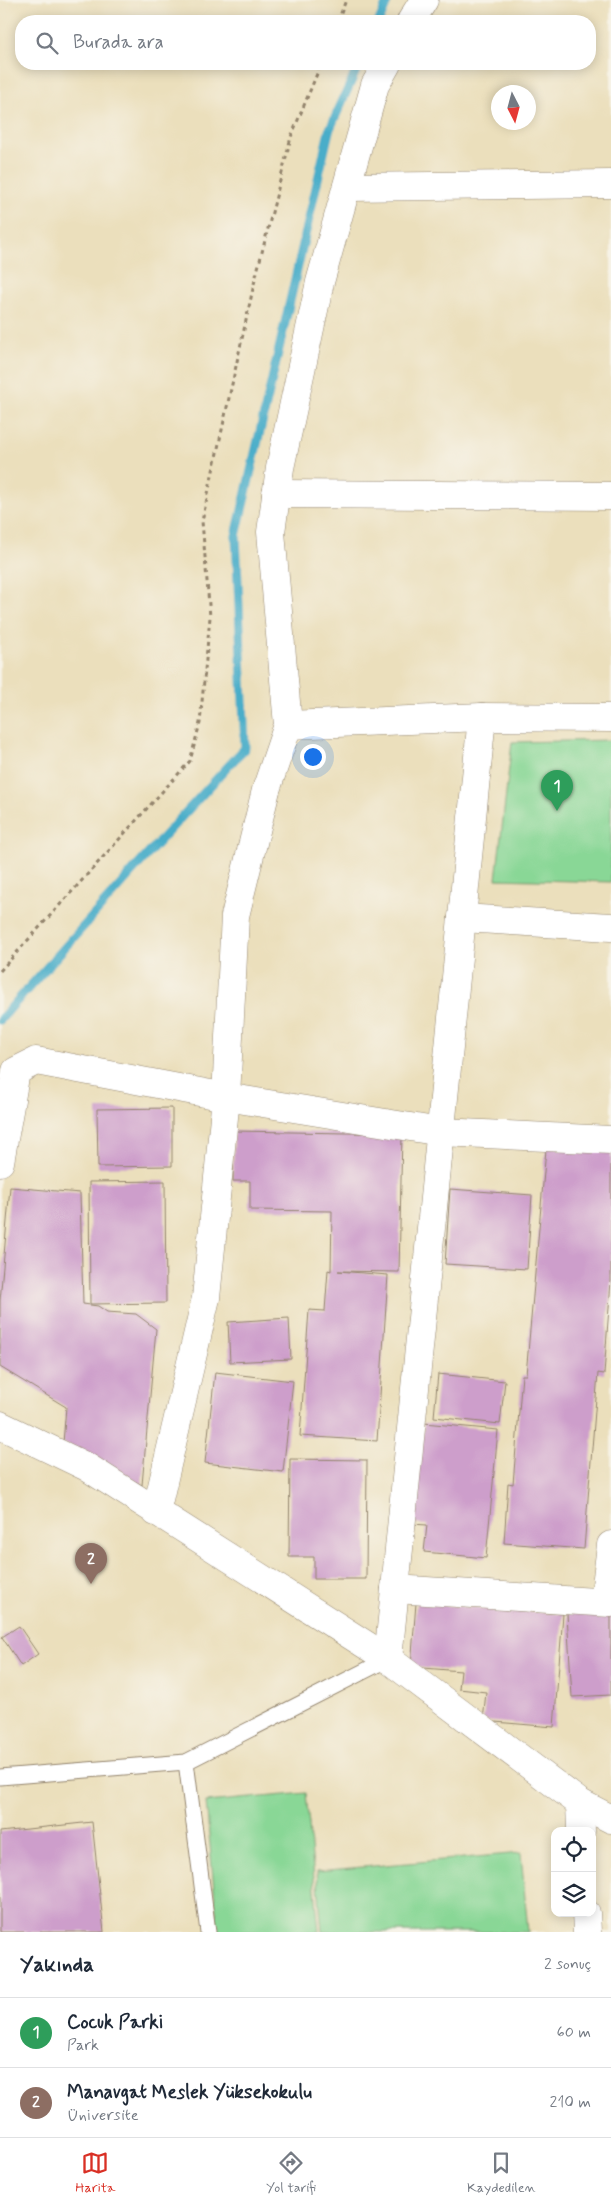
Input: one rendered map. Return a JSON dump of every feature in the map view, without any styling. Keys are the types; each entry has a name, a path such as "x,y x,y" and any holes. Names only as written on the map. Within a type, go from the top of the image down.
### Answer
{"street":[{"path":"415,15 424,0"},
{"path":"156,1512 206,1298 226,1097 236,916 266,790 288,725 271,532 276,494 320,282 375,84 383,70"},
{"path":"347,187 611,184"},
{"path":"276,494 611,496"},
{"path":"288,725 482,718 611,718"},
{"path":"388,1659 482,718"},
{"path":"462,918 611,927"},
{"path":"0,1162 16,1072 36,1061 226,1097 441,1132 611,1140"},
{"path":"0,1425 87,1467 388,1659 580,1803 611,1819"},
{"path":"394,1589 608,1602 611,1545"},
{"path":"580,1803 581,1827"},
{"path":"586,1917 587,1932"}],"lane":[{"path":"0,1777 186,1762 388,1659"},
{"path":"186,1762 208,1932"}],"path":[{"path":"340,15 346,0"},
{"path":"0,971 190,761 200,723 210,617 202,521 254,284 289,146 319,70"}],"green space":[{"path":"611,740 611,882 496,879 512,742"},
{"path":"306,1793 319,1932 218,1932 206,1802"},
{"path":"521,1853 528,1932 322,1932 317,1871"}],"building":[{"path":"172,1108 172,1166 98,1167 97,1109"},
{"path":"234,1131 402,1134 399,1272 338,1271 388,1275 377,1441 300,1436 309,1310 325,1311 328,1270 331,1271 332,1211 250,1210 250,1181 233,1181"},
{"path":"547,1138 611,1143 611,1281 604,1374 598,1373 584,1549 504,1543 508,1483 513,1484 522,1375 526,1375"},
{"path":"165,1181 166,1303 90,1304 89,1182"},
{"path":"10,1187 80,1193 83,1304 98,1306 107,1312 136,1314 156,1329 142,1485 63,1443 66,1407 0,1367 0,1301"},
{"path":"450,1189 532,1195 527,1269 445,1264"},
{"path":"289,1318 291,1359 230,1362 228,1322"},
{"path":"215,1372 293,1381 283,1472 205,1463"},
{"path":"438,1374 505,1381 500,1424 434,1417"},
{"path":"424,1423 498,1430 486,1558 424,1552 427,1525 412,1524"},
{"path":"290,1459 367,1460 366,1579 314,1579 314,1557 289,1557"},
{"path":"416,1603 563,1614 554,1727 483,1721 486,1692 459,1689 461,1671 411,1667"},
{"path":"611,1611 611,1695 572,1697 567,1614"},
{"path":"19,1626 38,1654 21,1666 2,1637"},
{"path":"92,1822 104,1932 0,1932 0,1832"}],"waterway":[{"path":"382,15 388,0"},
{"path":"0,1020 245,748 236,536 329,131 356,70"}],"place":[{"name":"Cocuk Parki","path":"557,811"},
{"name":"Manavgat Meslek Yüksekokulu","path":"91,1584"}]}
